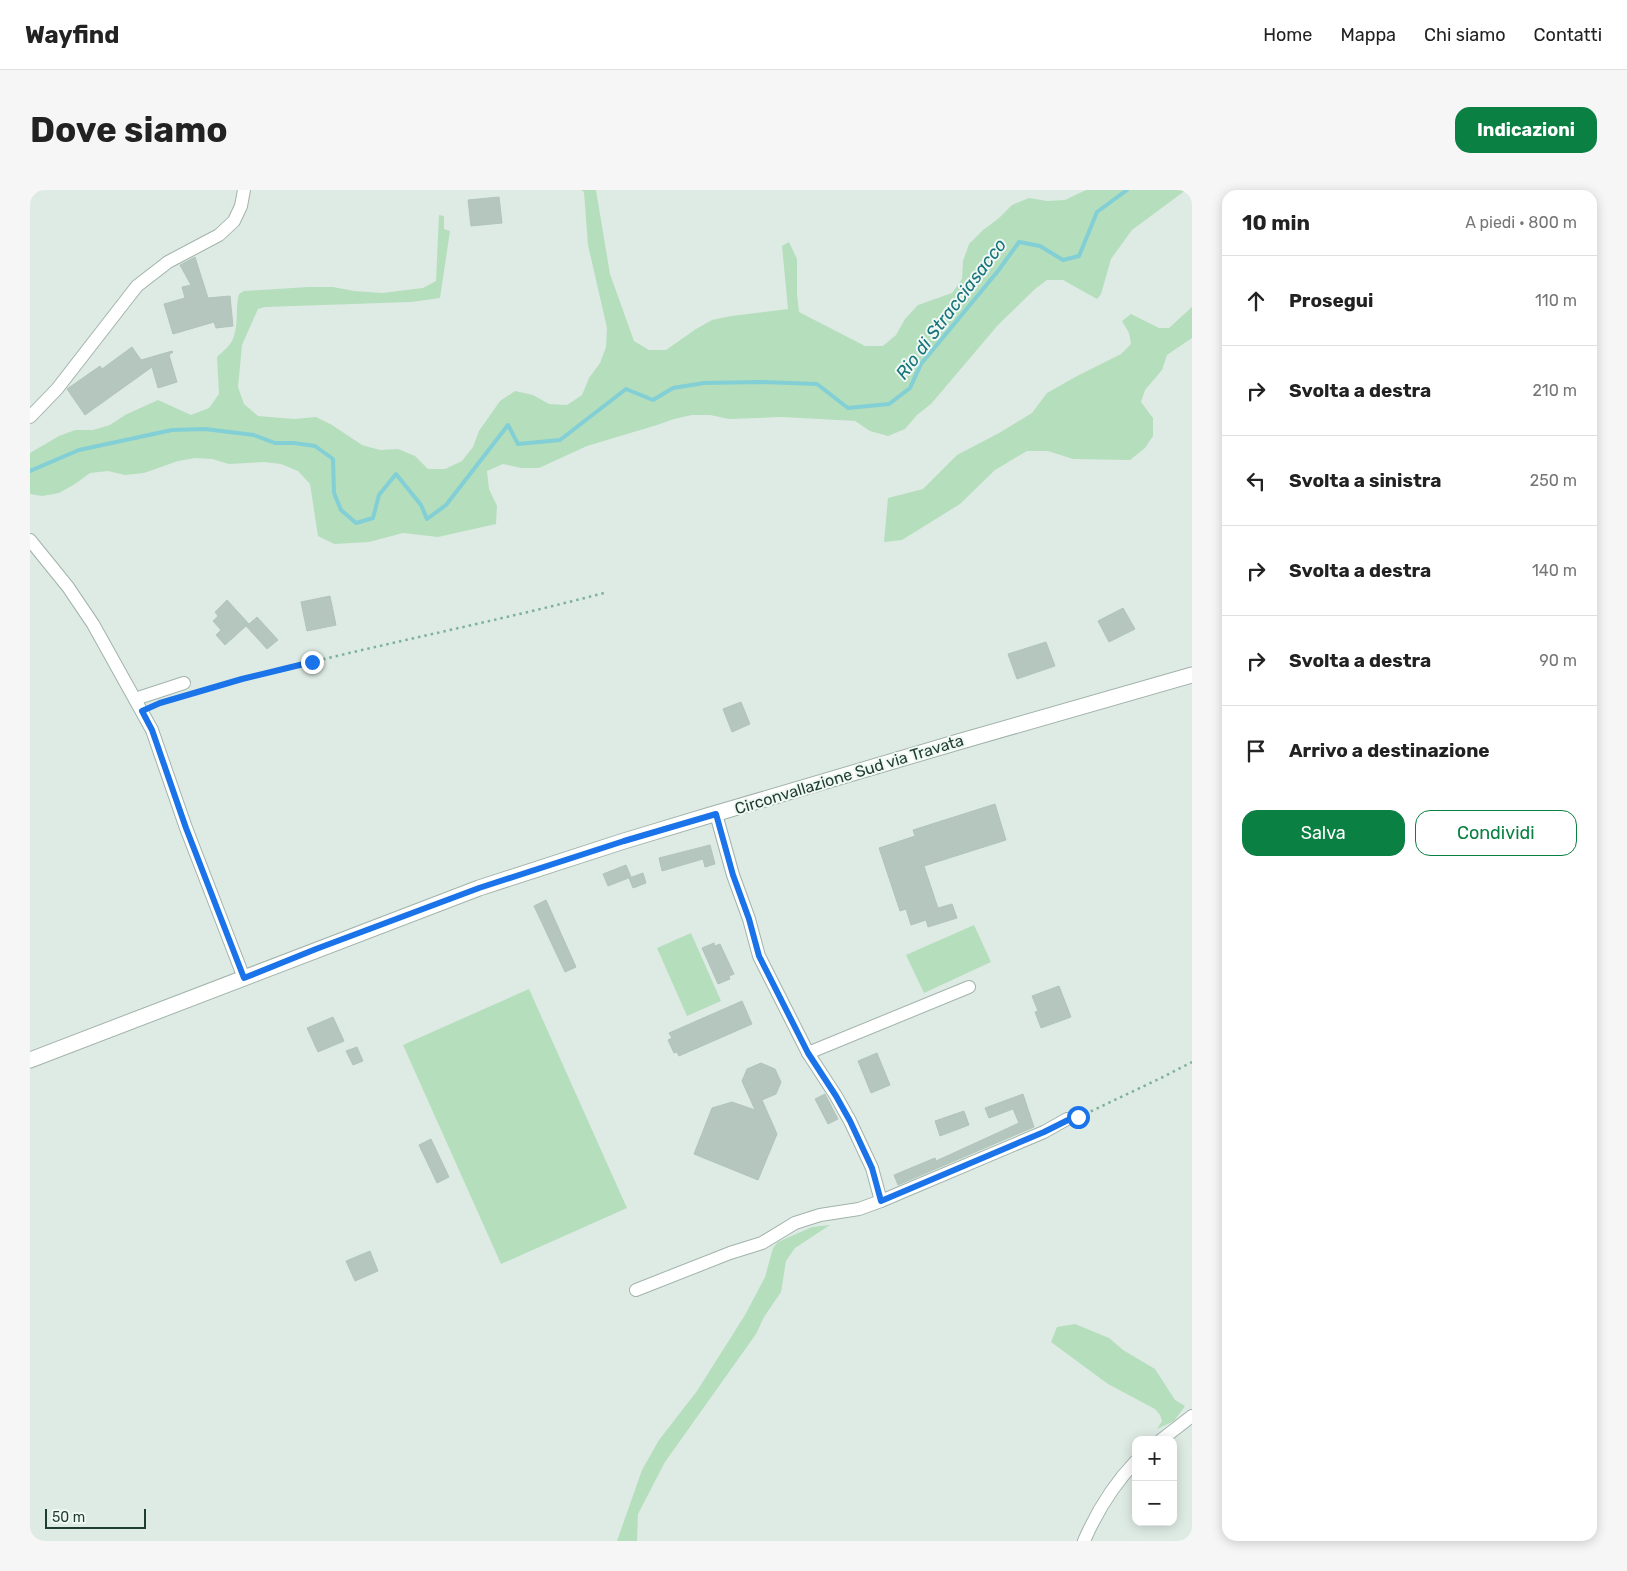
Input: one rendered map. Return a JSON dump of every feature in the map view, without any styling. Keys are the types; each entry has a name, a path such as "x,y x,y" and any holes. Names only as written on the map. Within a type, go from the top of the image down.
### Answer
{"street":[{"path":"30,417 57,389 137,286 168,262 219,235 234,221 241,206 244,190"},
{"path":"30,540 68,587 88,616 152,730 186,828 244,978"},
{"name":"Circonvallazione Sud via Travata","path":"30,1060 479,888 624,841 1192,675"},
{"path":"136,699 186,689"},
{"path":"716,814 759,956 808,1053 850,1121 872,1168 881,1201"},
{"path":"808,1053 969,987"},
{"path":"636,1290 730,1253 762,1243 795,1223 820,1215 860,1209 881,1201 1068,1120"},
{"path":"1165,1436 1192,1416"},
{"path":"1084,1541 1102,1504 1132,1466"}],"path":[{"path":"186,689 242,679 539,610 604,593"},
{"path":"1068,1120 1104,1105 1192,1062"}],"green space":[{"path":"581,190 596,190 610,274 634,341 649,350 666,350 712,320 788,309 782,246 789,242 797,259 799,312 865,346 883,346 896,335 905,319 918,305 952,293 962,279 963,261 969,244 1012,205 1029,198 1047,201 1065,200 1086,190 1186,190 1132,230 1111,259 1101,294 1097,299 1063,280 1047,280 998,325 931,404 917,415 905,429 888,436 870,431 855,421 782,417 729,419 710,415 692,415 587,446 539,468 521,468 503,464 487,471 489,489 497,506 496,524 438,537 403,533 369,542 334,544 318,536 310,484 298,471 281,464 264,462 229,464 212,459 195,458 178,461 144,473 125,475 108,471 90,473 59,493 42,496 30,494 30,453 59,436 75,430 93,430 110,425 125,415 158,400 191,415 209,408 219,394 217,357 233,339 236,328 239,294 244,291 333,287 382,293 423,288 436,281 439,215 444,216 444,229 450,231 440,298 411,302 265,307 258,309 242,345 238,387 244,404 258,416 294,419 316,417 362,445 380,450 398,449 415,456 428,469 445,469 462,461 473,447 479,431 500,401 515,391 533,395 549,404 567,405 582,395 589,378 600,363 606,347 607,328 588,245 584,192"},
{"path":"1192,307 1192,338 1167,355 1162,370 1145,390 1141,402 1153,418 1153,436 1145,448 1130,460 1073,459 1048,451 1027,451 995,470 960,504 902,540 884,542 888,498 923,489 957,455 1032,413 1047,393 1121,354 1131,344 1129,333 1122,321 1131,314 1159,328 1169,328"},
{"path":"974,925 991,962 924,993 906,955"},
{"path":"691,933 721,1001 687,1016 657,948"},
{"path":"529,989 627,1208 501,1264 403,1045"},
{"path":"830,1225 795,1248 786,1261 781,1292 764,1317 756,1334 665,1462 638,1514 637,1541 617,1541 642,1470 659,1440 697,1391 745,1315 765,1277 773,1248 778,1242 812,1227"},
{"path":"1075,1324 1109,1338 1123,1350 1155,1369 1175,1400 1185,1406 1174,1421 1157,1429 1162,1421 1155,1409 1108,1384 1051,1342 1057,1327"}],"building":[{"path":"499,197 502,223 471,226 468,200"},
{"path":"195,257 208,298 230,296 233,326 216,328 214,322 173,334 164,304 185,298 182,287 191,285 180,265"},
{"path":"132,347 141,360 172,351 169,355 177,382 158,388 152,367 85,415 67,389 100,366 102,369"},
{"path":"330,596 336,625 307,631 301,602"},
{"path":"227,600 249,624 257,617 278,640 267,649 246,626 225,645 216,635 221,630 213,621 218,616 215,612"},
{"path":"1123,608 1135,629 1109,642 1098,621"},
{"path":"1046,642 1055,666 1017,679 1008,654"},
{"path":"741,702 750,724 732,732 723,709"},
{"path":"995,804 1006,840 924,866 938,908 952,904 957,918 928,927 926,920 911,925 906,909 900,911 879,848 915,836 913,830"},
{"path":"710,845 715,864 705,867 703,859 662,871 659,858"},
{"path":"626,865 631,877 608,886 603,874"},
{"path":"643,873 646,883 633,888 629,878"},
{"path":"546,900 576,967 565,972 534,906"},
{"path":"714,943 715,946 720,944 734,974 729,976 730,979 718,984 702,948"},
{"path":"1059,986 1071,1017 1041,1028 1035,1012 1038,1011 1032,996"},
{"path":"742,1001 752,1024 679,1056 677,1052 674,1053 668,1040 672,1038 669,1033"},
{"path":"333,1017 344,1041 318,1052 307,1028"},
{"path":"357,1047 363,1061 353,1065 346,1051"},
{"path":"877,1053 890,1085 871,1093 858,1061"},
{"path":"761,1063 775,1069 781,1082 776,1094 762,1100 777,1134 758,1180 694,1154 712,1108 732,1102 755,1110 742,1081 747,1069"},
{"path":"825,1094 838,1119 828,1124 815,1099"},
{"path":"1023,1094 1034,1127 898,1185 894,1175 935,1158 936,1161 1019,1123 1013,1109 989,1118 985,1108"},
{"path":"964,1111 969,1125 940,1136 935,1121"},
{"path":"431,1139 449,1177 437,1183 419,1145"},
{"path":"370,1251 378,1271 355,1281 346,1261"}],"waterway":[{"name":"Rio di Stracciasacco","path":"30,471 79,450 172,430 205,429 254,435 275,443 315,446 333,459 334,493 341,510 356,523 373,518 379,495 396,474 421,505 427,519 446,505 508,425 518,444 560,440 626,389 653,400 673,388 704,383 817,384 848,408 889,404 910,388 921,364 998,271 1019,242 1040,246 1063,260 1079,256 1097,212 1127,190"}],"route":[{"path":"312,662 242,679 160,703 142,711 152,730 186,828 244,978 479,888 624,841 716,814 759,956 808,1053 850,1121 872,1168 881,1201 1078,1117"}]}
